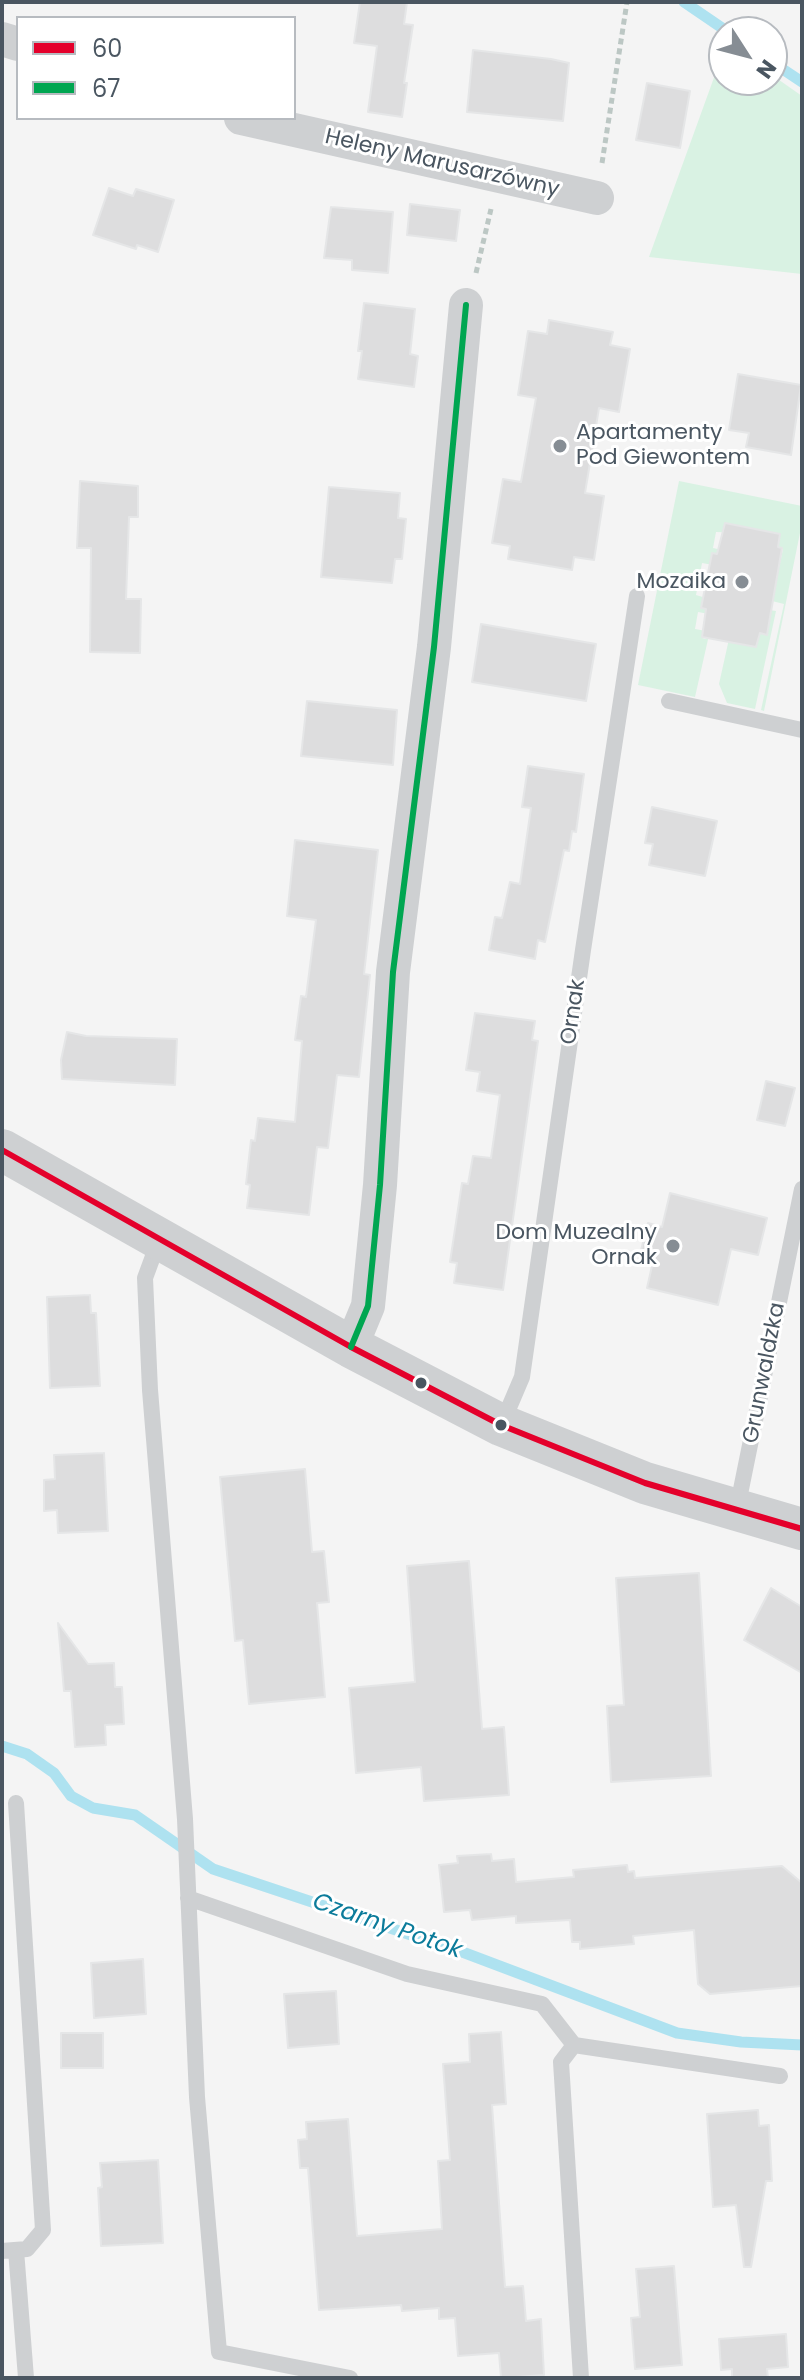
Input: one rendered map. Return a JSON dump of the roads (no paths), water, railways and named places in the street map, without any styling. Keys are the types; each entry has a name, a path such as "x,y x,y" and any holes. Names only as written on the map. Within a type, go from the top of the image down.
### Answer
{"street":[{"name":"Heleny Marusarzówny","path":"250,120 597,198"},
{"path":"351,1347 368,1306 380,1185 393,972 434,647 466,305"},
{"path":"2,1150 351,1347 501,1425 625,1476 802,1529"}],"lane":[{"name":"Ornak","path":"501,1425 522,1377 637,596"},
{"path":"669,701 802,730"},
{"name":"Grunwaldzka","path":"737,1511 802,1189"},
{"path":"159,1239 145,1278 146,1306 185,1819 197,2097 219,2352 350,2378"},
{"path":"16,1803 43,2230 27,2249 9,2250 26,2378"},
{"path":"188,1898 407,1974 542,2004 574,2045 780,2076"},
{"path":"574,2045 561,2062 581,2378"}],"waterway":[{"path":"684,2 708,18"},
{"path":"788,73 802,82"},
{"name":"Czarny Potok","path":"2,1746 27,1754 54,1773 71,1796 93,1808 135,1815 213,1869 465,1953 677,2033 741,2042 802,2045"}],"place":[{"name":"Apartamenty Pod Giewontem","path":"560,446"},
{"name":"Mozaika","path":"742,582"},
{"name":"Dom Muzealny Ornak","path":"673,1246"}]}
